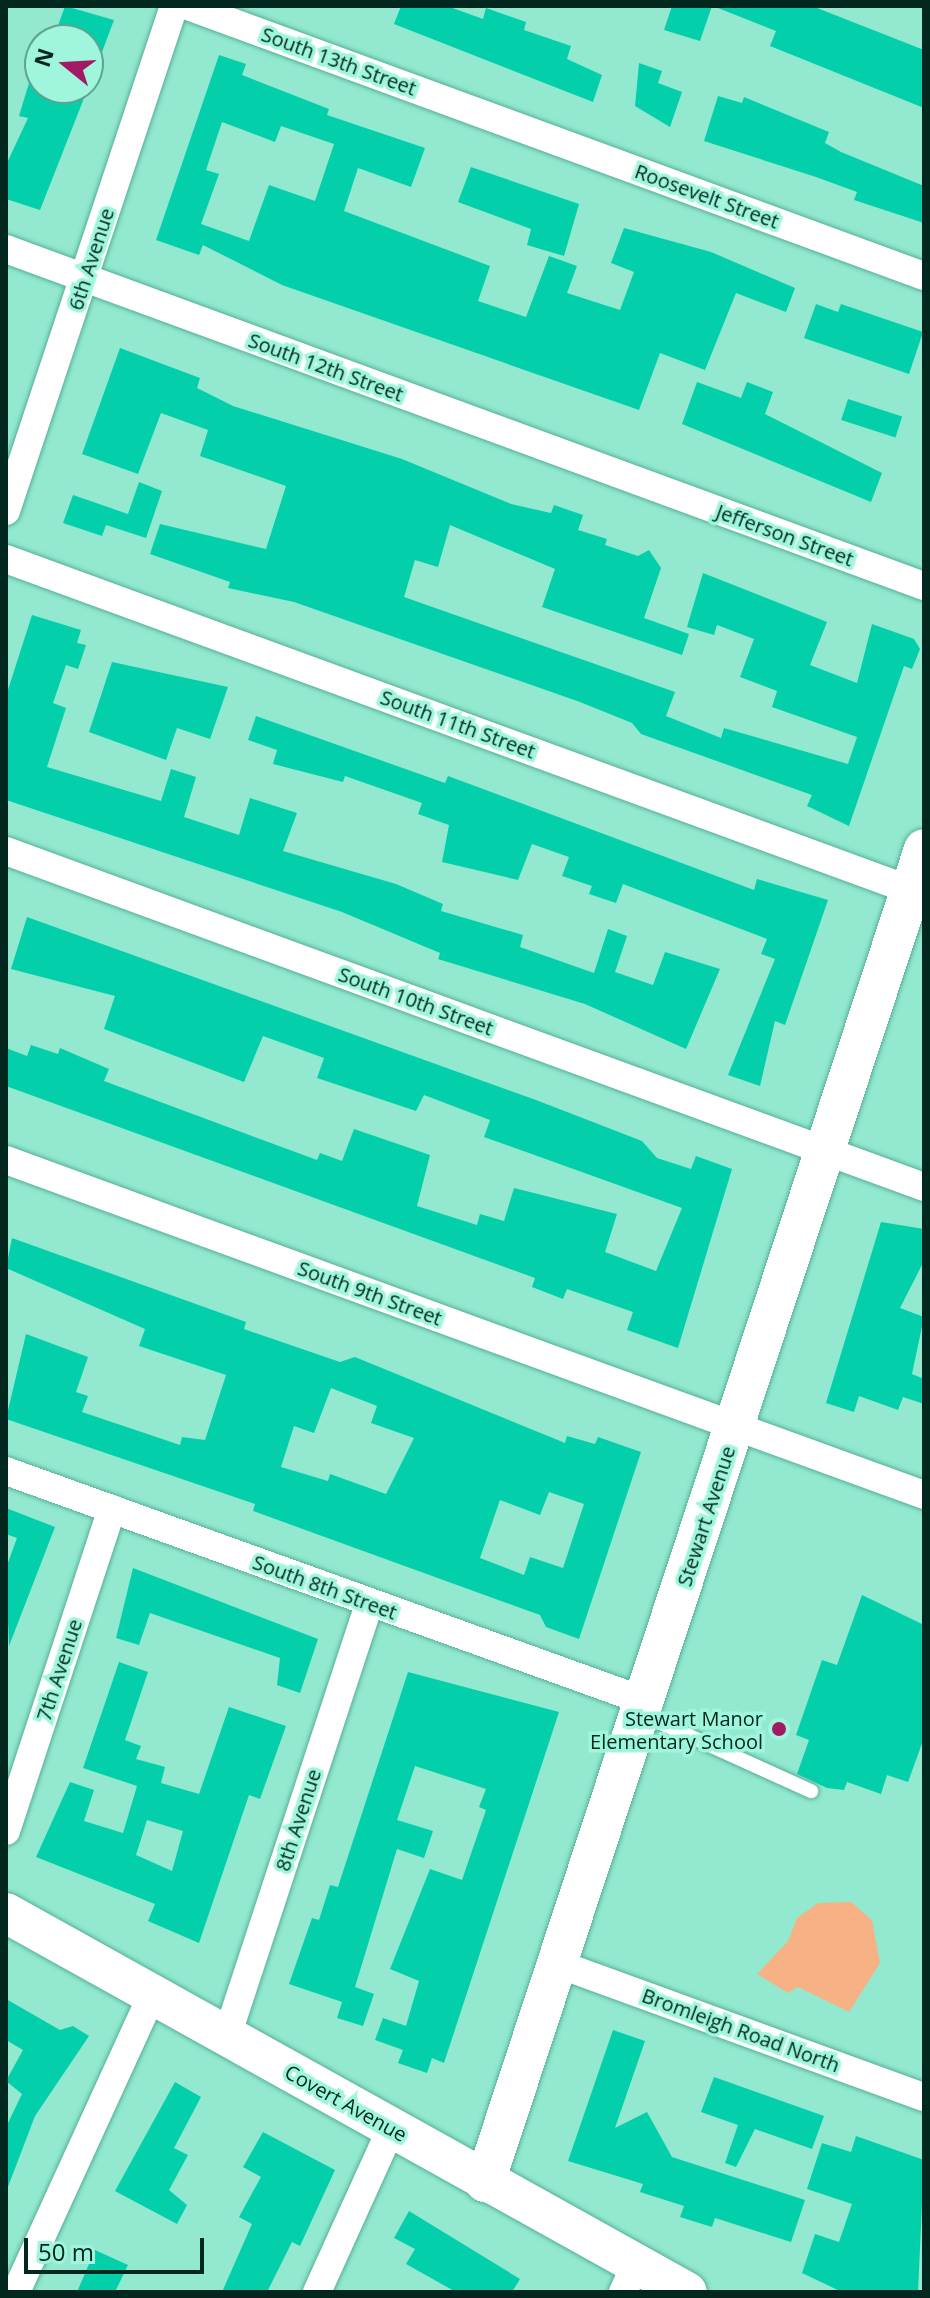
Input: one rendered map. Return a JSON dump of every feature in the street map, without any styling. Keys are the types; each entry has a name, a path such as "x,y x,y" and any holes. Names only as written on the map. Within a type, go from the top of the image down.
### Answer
{"main road":[{"name":"Stewart Avenue","path":"485,2182 826,1151 917,893 924,849"},
{"name":"Covert Avenue","path":"6,1913 485,2182 630,2278 687,2292"}],"street":[{"name":"6th Avenue","path":"6,511 174,6"},
{"name":"South 13th Street","path":"188,6 489,117"},
{"name":"Roosevelt Street","path":"489,117 924,276"},
{"name":"South 12th Street","path":"6,249 645,484"},
{"name":"Jefferson Street","path":"645,484 924,586"},
{"name":"South 11th Street","path":"6,559 917,893"},
{"name":"South 10th Street","path":"6,851 924,1187"},
{"name":"South 9th Street","path":"6,1160 924,1495"},
{"name":"South 8th Street","path":"6,1471 369,1603 643,1708"},
{"name":"7th Avenue","path":"6,1831 112,1509"},
{"name":"8th Avenue","path":"227,2036 369,1603"},
{"name":"Bromleigh Road North","path":"558,1964 924,2097"},
{"path":"16,2292 152,1995"},
{"path":"317,2292 391,2129"}],"lane":[{"path":"643,1708 811,1791"}],"shaded area":[{"path":"851,1902 872,1920 880,1963 849,2012 798,1987 788,1993 757,1974 788,1941 797,1918 818,1903"}],"building":[{"path":"65,6 114,20 104,47 104,24 59,24"},
{"path":"401,6 447,6 483,19 486,8 526,22 524,30 571,46 567,59 602,75 593,102 394,24"},
{"path":"672,6 712,6 700,41 664,30"},
{"path":"713,6 812,6 924,50 924,108 770,46 776,31"},
{"path":"219,55 246,64 242,75 329,109 327,115 425,148 411,187 358,168 344,211 490,266 478,301 526,317 549,256 577,266 567,293 620,310 634,272 611,263 624,228 711,252 795,288 786,312 736,293 705,370 660,353 639,410 282,285 203,245 199,255 156,240","holes":["222,122 275,142 281,126 334,144 315,201 269,185 249,241 201,224 219,174 206,170"]},
{"path":"639,63 662,71 658,83 682,92 670,127 635,106"},
{"path":"718,96 742,103 744,97 829,132 825,143 924,186 924,223 854,200 857,192 704,141"},
{"path":"24,100 24,104 82,104 40,210 6,199 6,165 28,118 19,116"},
{"path":"471,167 579,204 564,256 527,245 531,229 458,202"},
{"path":"816,304 838,312 841,304 923,332 909,374 804,338"},
{"path":"120,348 200,378 197,388 233,406 402,459 511,504 551,513 554,505 583,515 578,530 607,539 605,545 638,556 649,550 661,568 644,618 689,634 682,655 542,607 555,569 450,525 438,567 415,560 404,597 675,692 666,716 721,738 724,728 848,764 857,737 772,707 777,691 740,677 754,639 717,625 714,635 687,627 703,573 827,622 810,665 857,683 872,624 914,639 920,649 912,669 904,666 849,826 807,806 812,795 641,734 632,723 580,702 294,602 228,588 230,582 150,554 160,524 266,549 286,486 200,456 208,430 161,413 138,474 82,454"},
{"path":"697,382 741,398 747,382 773,392 765,414 882,473 871,502 682,424"},
{"path":"848,399 902,417 895,438 841,420"},
{"path":"139,482 162,491 146,538 106,525 102,536 63,523 73,495 128,514"},
{"path":"32,615 81,630 77,643 86,645 78,669 66,665 53,703 66,708 47,767 161,801 171,769 196,777 184,817 239,835 250,798 297,813 283,851 396,884 443,904 441,911 523,935 520,947 594,973 608,929 627,936 615,972 653,985 665,952 720,969 686,1049 585,1004 438,959 440,953 342,912 6,800 6,696"},
{"path":"112,662 228,687 210,739 177,728 166,760 89,732"},
{"path":"256,716 445,783 448,776 754,890 757,879 828,900 785,1025 775,1021 760,1086 728,1075 775,959 761,954 767,939 623,884 616,903 589,894 592,886 562,876 569,857 532,844 518,880 442,862 449,825 418,814 422,803 345,776 343,782 273,764 277,750 248,740"},
{"path":"27,917 536,1100 642,1141 657,1158 691,1169 696,1156 732,1169 678,1348 627,1330 633,1312 567,1289 563,1299 532,1287 535,1278 6,1086 6,1048 27,1056 31,1045 58,1054 60,1048 109,1069 104,1081 317,1160 320,1153 342,1161 354,1129 430,1155 417,1206 477,1225 480,1214 504,1221 514,1188 617,1214 605,1252 656,1271 682,1208 484,1137 490,1120 424,1095 416,1111 317,1078 324,1058 263,1036 244,1082 104,1029 115,996 11,969"},
{"path":"881,1222 924,1229 924,1261 900,1308 924,1317 912,1374 924,1379 924,1404 903,1397 898,1410 859,1396 854,1412 826,1403"},
{"path":"12,1238 246,1322 244,1329 340,1362 355,1357 565,1443 567,1436 595,1444 598,1437 641,1452 579,1639 546,1627 540,1615 253,1511 255,1504 6,1419 26,1334 88,1357 76,1392 88,1396 82,1412 180,1445 182,1437 205,1440 226,1375 139,1346 145,1329 6,1268","holes":["331,1388 377,1406 371,1423 414,1438 386,1494 330,1474 328,1481 281,1467 294,1426 314,1433","549,1492 584,1504 563,1568 530,1557 524,1575 480,1558 500,1500 540,1515"]},
{"path":"6,1508 55,1527 9,1646 6,1568 17,1538 6,1534"},
{"path":"133,1568 318,1639 300,1693 277,1685 280,1658 150,1613 139,1645 116,1638"},
{"path":"862,1595 924,1625 924,1738 908,1782 887,1775 881,1794 847,1782 844,1790 827,1788 797,1774 809,1740 796,1735 822,1660 837,1665"},
{"path":"119,1662 148,1672 125,1740 141,1746 136,1759 165,1767 161,1783 199,1794 229,1707 286,1726 260,1799 249,1795 199,1943 148,1921 155,1904 36,1857 70,1782 94,1790 84,1821 123,1833 137,1786 83,1768","holes":["147,1820 183,1831 172,1871 136,1855"]},
{"path":"408,1672 559,1712 444,2063 432,2058 427,2073 398,2063 403,2050 375,2040 383,2018 406,2026 419,1981 390,1969 430,1869 462,1880 486,1810 479,1807 486,1789 415,1766 397,1820 433,1831 424,1858 397,1849 355,1987 374,1994 363,2026 337,2018 342,2002 289,1984 312,1918 319,1920 330,1885 338,1887"},
{"path":"6,1999 60,2030 73,2026 89,2036 35,2116 6,2192 6,2127 22,2094 6,2081 23,2050 6,2040"},
{"path":"613,2030 645,2041 615,2128 647,2112 672,2157 805,2200 791,2242 715,2218 712,2227 680,2217 684,2206 640,2192 643,2184 568,2161"},
{"path":"714,2077 824,2116 812,2149 755,2129 736,2167 725,2163 738,2125 701,2112"},
{"path":"175,2082 201,2097 174,2148 188,2155 169,2190 187,2205 177,2224 115,2191"},
{"path":"263,2132 335,2170 300,2246 292,2242 267,2292 222,2292 252,2224 239,2217 261,2177 243,2167"},
{"path":"856,2136 924,2160 918,2292 842,2292 802,2273 815,2234 839,2242 852,2204 807,2189 822,2143 851,2152"},
{"path":"409,2211 520,2279 512,2292 456,2292 406,2264 415,2249 394,2238"},
{"path":"95,2250 128,2265 115,2292 77,2292"}],"place":[{"name":"Stewart Manor Elementary School","path":"779,1729"}]}
